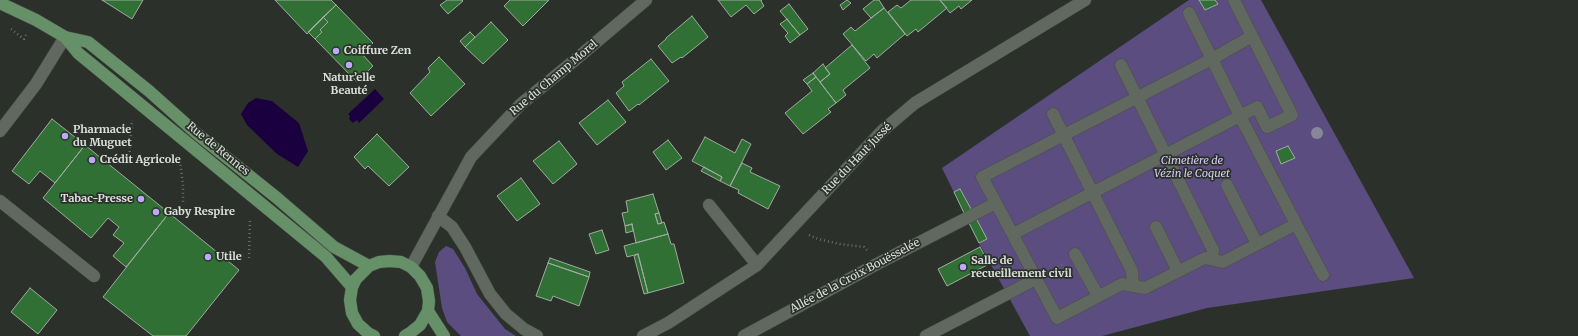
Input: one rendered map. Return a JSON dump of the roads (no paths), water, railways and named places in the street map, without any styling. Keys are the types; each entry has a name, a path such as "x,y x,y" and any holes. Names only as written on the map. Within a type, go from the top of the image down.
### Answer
{"main road":[{"name":"Rue de Rennes","path":"0,3 36,20 65,37 88,42 149,91 196,133 277,198 334,247 369,266"},
{"name":"Rue de Rennes","path":"65,37 78,53 314,247 352,287"},
{"path":"370,335 358,324 352,313 350,300 352,287 356,279 369,266 379,262 390,261 401,262 411,267 420,276 427,288 429,301 428,311 420,325 410,335"},
{"path":"428,311 444,336"}],"street":[{"name":"Rue du Champ Morel","path":"411,267 471,157 521,104 646,0"},
{"name":"Rue du Haut Jussé","path":"643,336 668,323 757,265 882,131 915,103 1085,0"},
{"path":"1013,234 1257,107 1267,127 1292,115 1234,0"},
{"path":"1189,13 1240,116 1323,275"},
{"path":"1252,36 1212,59 982,177 1057,318 1122,284 1145,288 1205,258 1223,262 1296,224"},
{"path":"0,131 36,84 65,37"},
{"path":"1121,65 1136,98 1213,250 1212,259"},
{"path":"1052,114 1132,271 1133,286"},
{"path":"1227,186 1257,244"},
{"path":"0,201 94,276"},
{"name":"Allée de la Croix Bouësselée","path":"744,336 966,217 996,203"},
{"path":"709,205 757,265"},
{"path":"438,216 452,227 490,294 506,314 524,329 537,336"},
{"path":"1156,227 1178,271"},
{"path":"1075,254 1098,296"},
{"path":"926,336 1036,279"}],"place":[{"name":"Coiffure Zen","path":"336,51"},
{"name":"Natur’elle Beauté","path":"349,65"},
{"name":"Pharmacie du Muguet","path":"65,136"},
{"name":"Crédit Agricole","path":"92,160"},
{"name":"Tabac-Presse","path":"141,199"},
{"name":"Gaby Respire","path":"156,212"},
{"name":"Utile","path":"208,257"},
{"name":"Salle de recueillement civil","path":"963,267"}],"park label":[{"name":"Cimetière de Vézin le Coquet","path":"1192,167"}]}
